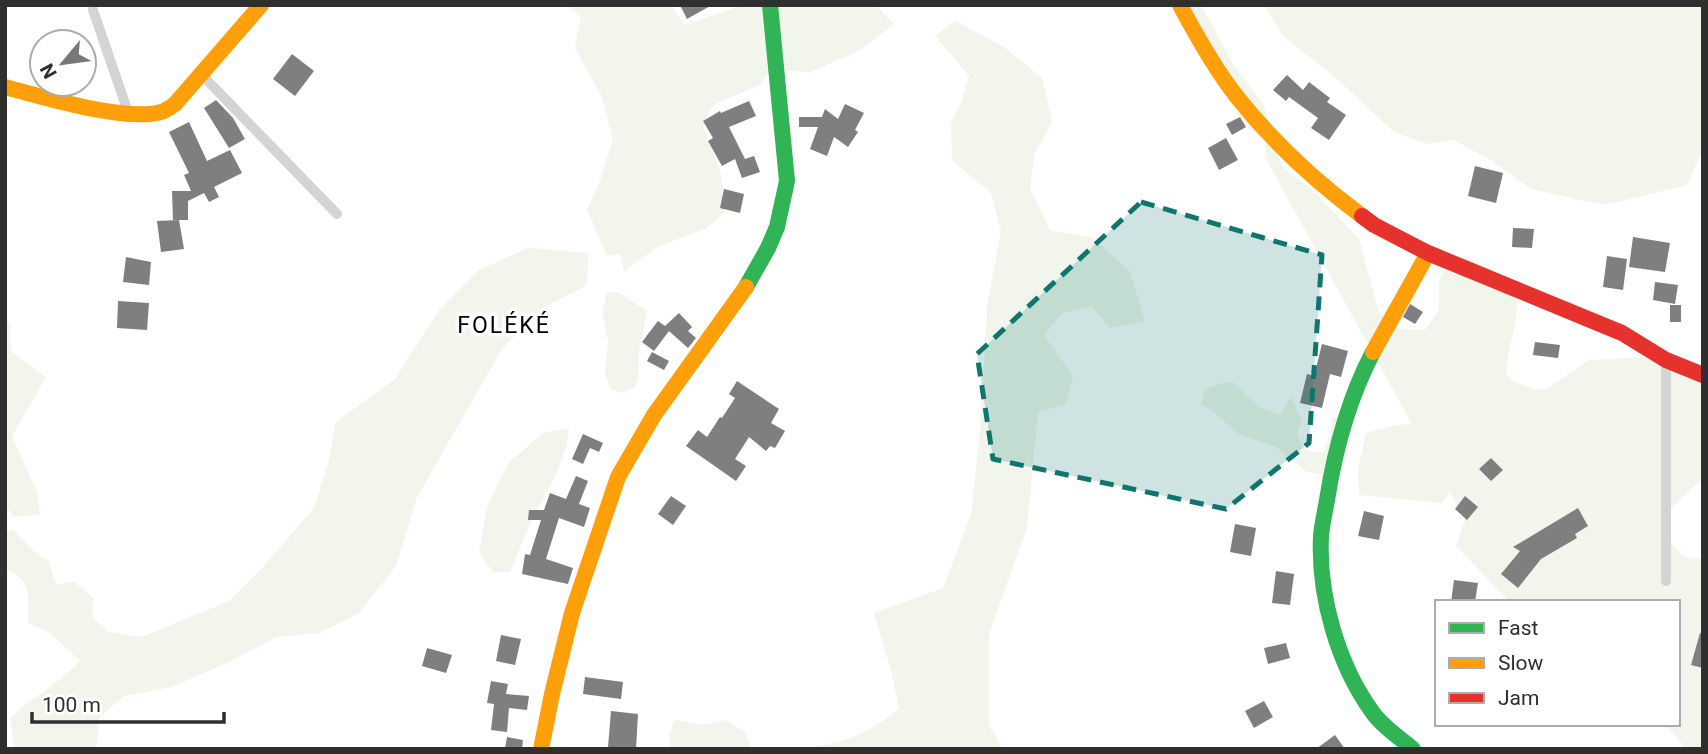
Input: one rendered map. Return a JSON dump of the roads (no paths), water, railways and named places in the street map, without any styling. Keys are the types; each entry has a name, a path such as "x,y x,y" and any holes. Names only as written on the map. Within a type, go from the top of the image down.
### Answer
{"street":[{"path":"5,88 51,100 140,114 161,112 175,104 261,5"},
{"path":"541,749 548,705 582,579 619,475 673,388 740,297 763,259 779,222 787,181 770,5"},
{"path":"1180,5 1220,74 1237,97 1293,158 1325,188 1374,225 1428,253 1622,333 1666,360 1703,374"},
{"path":"93,10 128,112"},
{"path":"201,74 337,214"},
{"path":"1413,749 1375,716 1354,683 1333,626 1324,588 1321,536 1334,457 1361,375 1428,253"},
{"path":"1666,360 1666,581"}],"district":[{"name":"FOLÉKÉ","path":"504,325"}]}
